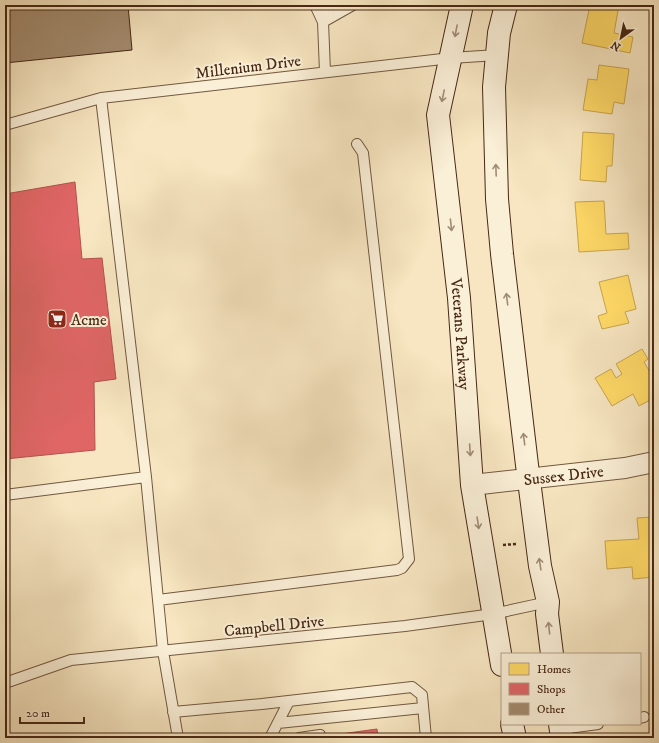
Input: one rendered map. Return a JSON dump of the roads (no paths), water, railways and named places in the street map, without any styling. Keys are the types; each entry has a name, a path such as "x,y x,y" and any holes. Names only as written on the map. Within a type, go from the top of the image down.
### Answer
{"main road":[{"name":"Veterans Parkway","path":"462,5 438,115 459,298 472,485 501,659"},
{"path":"506,5 499,33 494,87 497,199 504,270 540,566 548,602 547,614 552,653"},
{"path":"512,725 515,738"}],"street":[{"name":"Sussex Drive","path":"472,485 625,468 654,462"}],"lane":[{"path":"315,5 323,22 325,72"},
{"path":"323,22 330,5"},
{"path":"323,22 353,5"},
{"name":"Millenium Drive","path":"5,125 101,98 451,58 497,56"},
{"path":"101,98 146,477 163,651 178,738"},
{"path":"158,600 397,570 402,568 409,559 363,153 358,144"},
{"path":"5,495 146,477"},
{"name":"Campbell Drive","path":"5,683 71,660 405,626 493,614 548,602"},
{"path":"173,712 412,687 422,694 426,738"},
{"path":"270,738 289,701"},
{"path":"278,723 423,708"},
{"path":"561,730 592,725"},
{"path":"306,737 320,736"}],"place":[{"name":"Acme","path":"57,319"}]}
